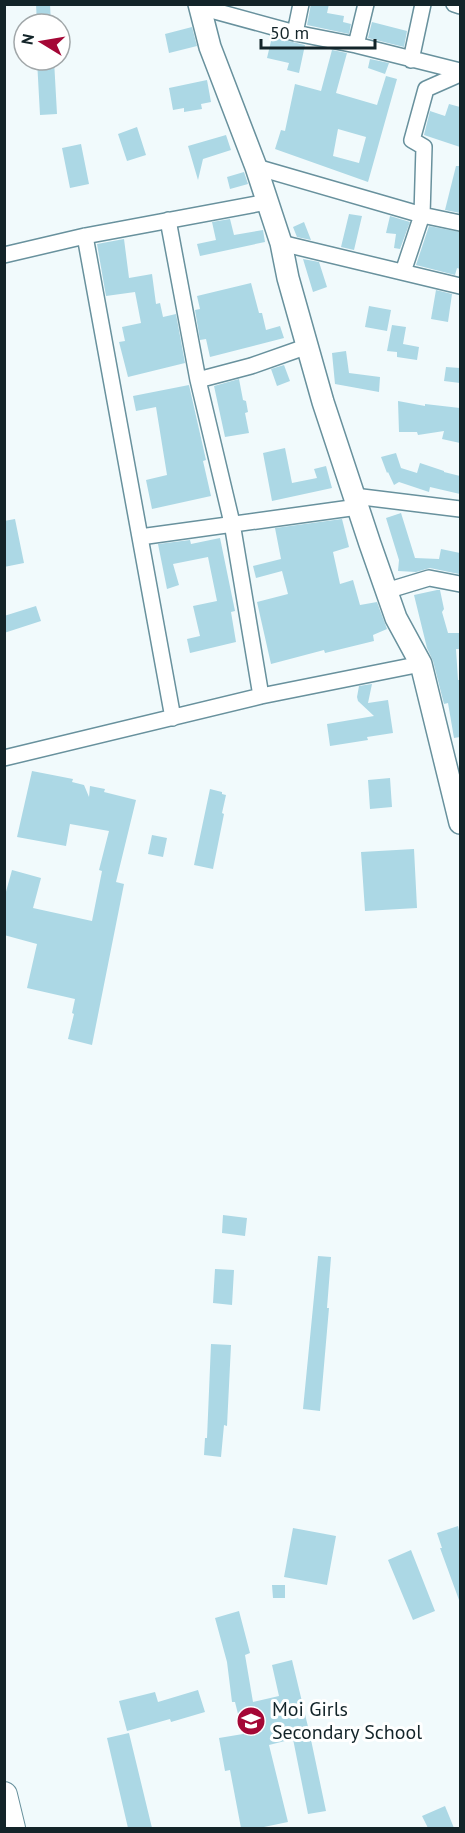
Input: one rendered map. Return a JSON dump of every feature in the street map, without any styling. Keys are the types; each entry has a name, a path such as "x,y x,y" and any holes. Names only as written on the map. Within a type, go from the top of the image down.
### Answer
{"highway":[{"path":"4,1795 12,1828"}],"main road":[{"path":"200,6 210,47 256,167 281,243 288,278 323,402 386,591 396,618 421,664 460,823"}],"street":[{"path":"295,33 302,4"},
{"path":"356,45 366,4"},
{"path":"411,60 423,4"},
{"path":"454,4 460,6"},
{"path":"200,6 295,33 356,45 460,73"},
{"path":"403,272 422,215 424,147 412,140 426,90 460,73"},
{"path":"256,167 422,215 460,223"},
{"path":"4,255 85,236 267,202"},
{"path":"168,220 198,380 232,523 261,696"},
{"path":"85,236 173,718"},
{"path":"281,243 460,286"},
{"path":"198,380 251,366 308,346"},
{"path":"140,537 356,501 460,509"},
{"path":"386,591 429,578 460,584"},
{"path":"4,758 261,696 421,664"}],"building":[{"path":"36,4 50,4 50,12 36,12"},
{"path":"311,4 329,4 327,13 344,16 343,22 351,24 349,34 307,25"},
{"path":"372,22 407,31 404,47 368,38"},
{"path":"192,27 197,46 169,53 165,34"},
{"path":"272,37 305,45 299,73 287,70 289,63 267,58"},
{"path":"332,50 347,53 336,93 377,105 386,76 397,79 368,182 275,149 281,130 285,131 295,84 321,91","holes":["338,129 366,137 359,163 333,156"]},
{"path":"370,59 389,63 385,74 368,68"},
{"path":"38,72 55,72 57,114 40,115"},
{"path":"207,80 211,102 201,104 202,109 184,112 184,108 173,110 169,88"},
{"path":"449,104 460,107 460,147 424,135 430,111 445,116"},
{"path":"137,127 146,155 127,161 118,134"},
{"path":"226,135 231,150 203,159 198,180 188,146"},
{"path":"81,144 89,184 70,188 62,148"},
{"path":"456,166 460,166 460,213 445,210"},
{"path":"244,172 248,184 230,189 227,177"},
{"path":"349,214 362,216 354,250 341,247"},
{"path":"390,216 410,222 400,249 394,248 396,234 386,233"},
{"path":"230,219 234,235 263,230 265,242 200,256 197,244 216,240 212,222"},
{"path":"304,222 311,240 297,237 293,227"},
{"path":"429,226 460,232 460,269 457,268 455,275 416,265"},
{"path":"124,239 129,278 152,274 156,304 160,303 163,317 176,314 185,363 128,377 119,342 125,341 122,327 141,323 135,292 106,296 97,244"},
{"path":"303,259 319,262 327,287 313,292"},
{"path":"251,283 266,330 280,326 284,338 210,357 206,339 200,340 195,310 200,309 197,296"},
{"path":"436,290 452,294 448,322 431,319"},
{"path":"369,306 391,310 387,331 365,327"},
{"path":"392,325 406,327 403,344 419,347 417,360 397,357 397,352 387,351"},
{"path":"346,351 349,373 380,377 379,392 335,384 332,353"},
{"path":"284,365 290,381 277,386 271,369"},
{"path":"446,367 460,368 460,383 444,381"},
{"path":"239,379 243,400 246,401 248,412 245,413 249,433 225,437 214,386"},
{"path":"189,385 206,460 203,461 211,496 152,509 146,480 167,475 156,407 136,411 133,396"},
{"path":"398,401 425,406 425,404 460,408 460,443 442,439 444,431 418,435 417,432 399,432"},
{"path":"285,448 292,483 317,478 314,469 326,466 332,488 272,501 263,453"},
{"path":"396,453 401,468 417,473 420,463 460,476 460,494 430,487 429,492 399,482 394,485 381,457"},
{"path":"401,513 415,558 439,559 441,549 460,553 459,574 430,568 416,572 398,571 399,560 386,518"},
{"path":"15,519 24,563 4,567 4,521"},
{"path":"342,519 349,547 333,552 340,584 353,580 360,605 377,602 387,629 373,635 374,641 325,653 324,650 271,664 257,602 288,594 282,571 256,578 253,566 281,559 275,528"},
{"path":"220,538 235,611 231,612 236,642 190,653 187,639 200,636 193,606 217,601 208,557 173,564 179,585 167,589 158,544 190,540 191,544"},
{"path":"440,590 444,609 442,612 448,633 460,633 460,649 456,649 458,680 460,680 460,737 454,738 448,703 444,704 414,595"},
{"path":"36,606 41,621 4,633 4,616"},
{"path":"372,684 368,703 388,700 393,733 367,737 368,740 330,746 327,724 374,716 358,701 357,697 359,686"},
{"path":"32,771 73,779 72,782 84,785 89,797 90,786 136,800 116,882 124,884 92,1045 68,1039 75,999 27,988 37,944 4,935 4,899 12,870 41,878 33,908 92,921 102,871 99,870 109,831 70,824 66,846 17,837"},
{"path":"390,778 392,807 370,809 368,780"},
{"path":"210,789 226,795 213,869 194,865"},
{"path":"152,835 167,838 163,857 148,854"},
{"path":"414,849 417,908 365,911 361,852"},
{"path":"223,1215 247,1218 245,1236 222,1233"},
{"path":"318,1256 331,1257 320,1411 303,1409"},
{"path":"215,1269 234,1270 232,1305 213,1303"},
{"path":"211,1344 231,1345 227,1426 224,1425 221,1457 204,1455 205,1438 207,1438"},
{"path":"458,1526 460,1535 459,1600 440,1548 442,1548 437,1533"},
{"path":"293,1528 336,1536 327,1585 284,1577"},
{"path":"411,1550 435,1611 413,1620 388,1560"},
{"path":"272,1585 285,1585 285,1598 273,1598"},
{"path":"239,1611 250,1653 245,1655 253,1702 279,1696 272,1665 292,1660 326,1811 308,1814 293,1739 269,1745 288,1822 259,1828 241,1828 230,1770 225,1771 219,1738 243,1734 235,1702 232,1702 227,1662 215,1618"},
{"path":"198,1690 205,1712 127,1731 119,1701 155,1692 158,1702"},
{"path":"129,1733 152,1828 128,1828 107,1738"},
{"path":"445,1806 454,1828 428,1828 422,1816"}],"place":[{"name":"Moi Girls Secondary School","path":"251,1721"}]}
